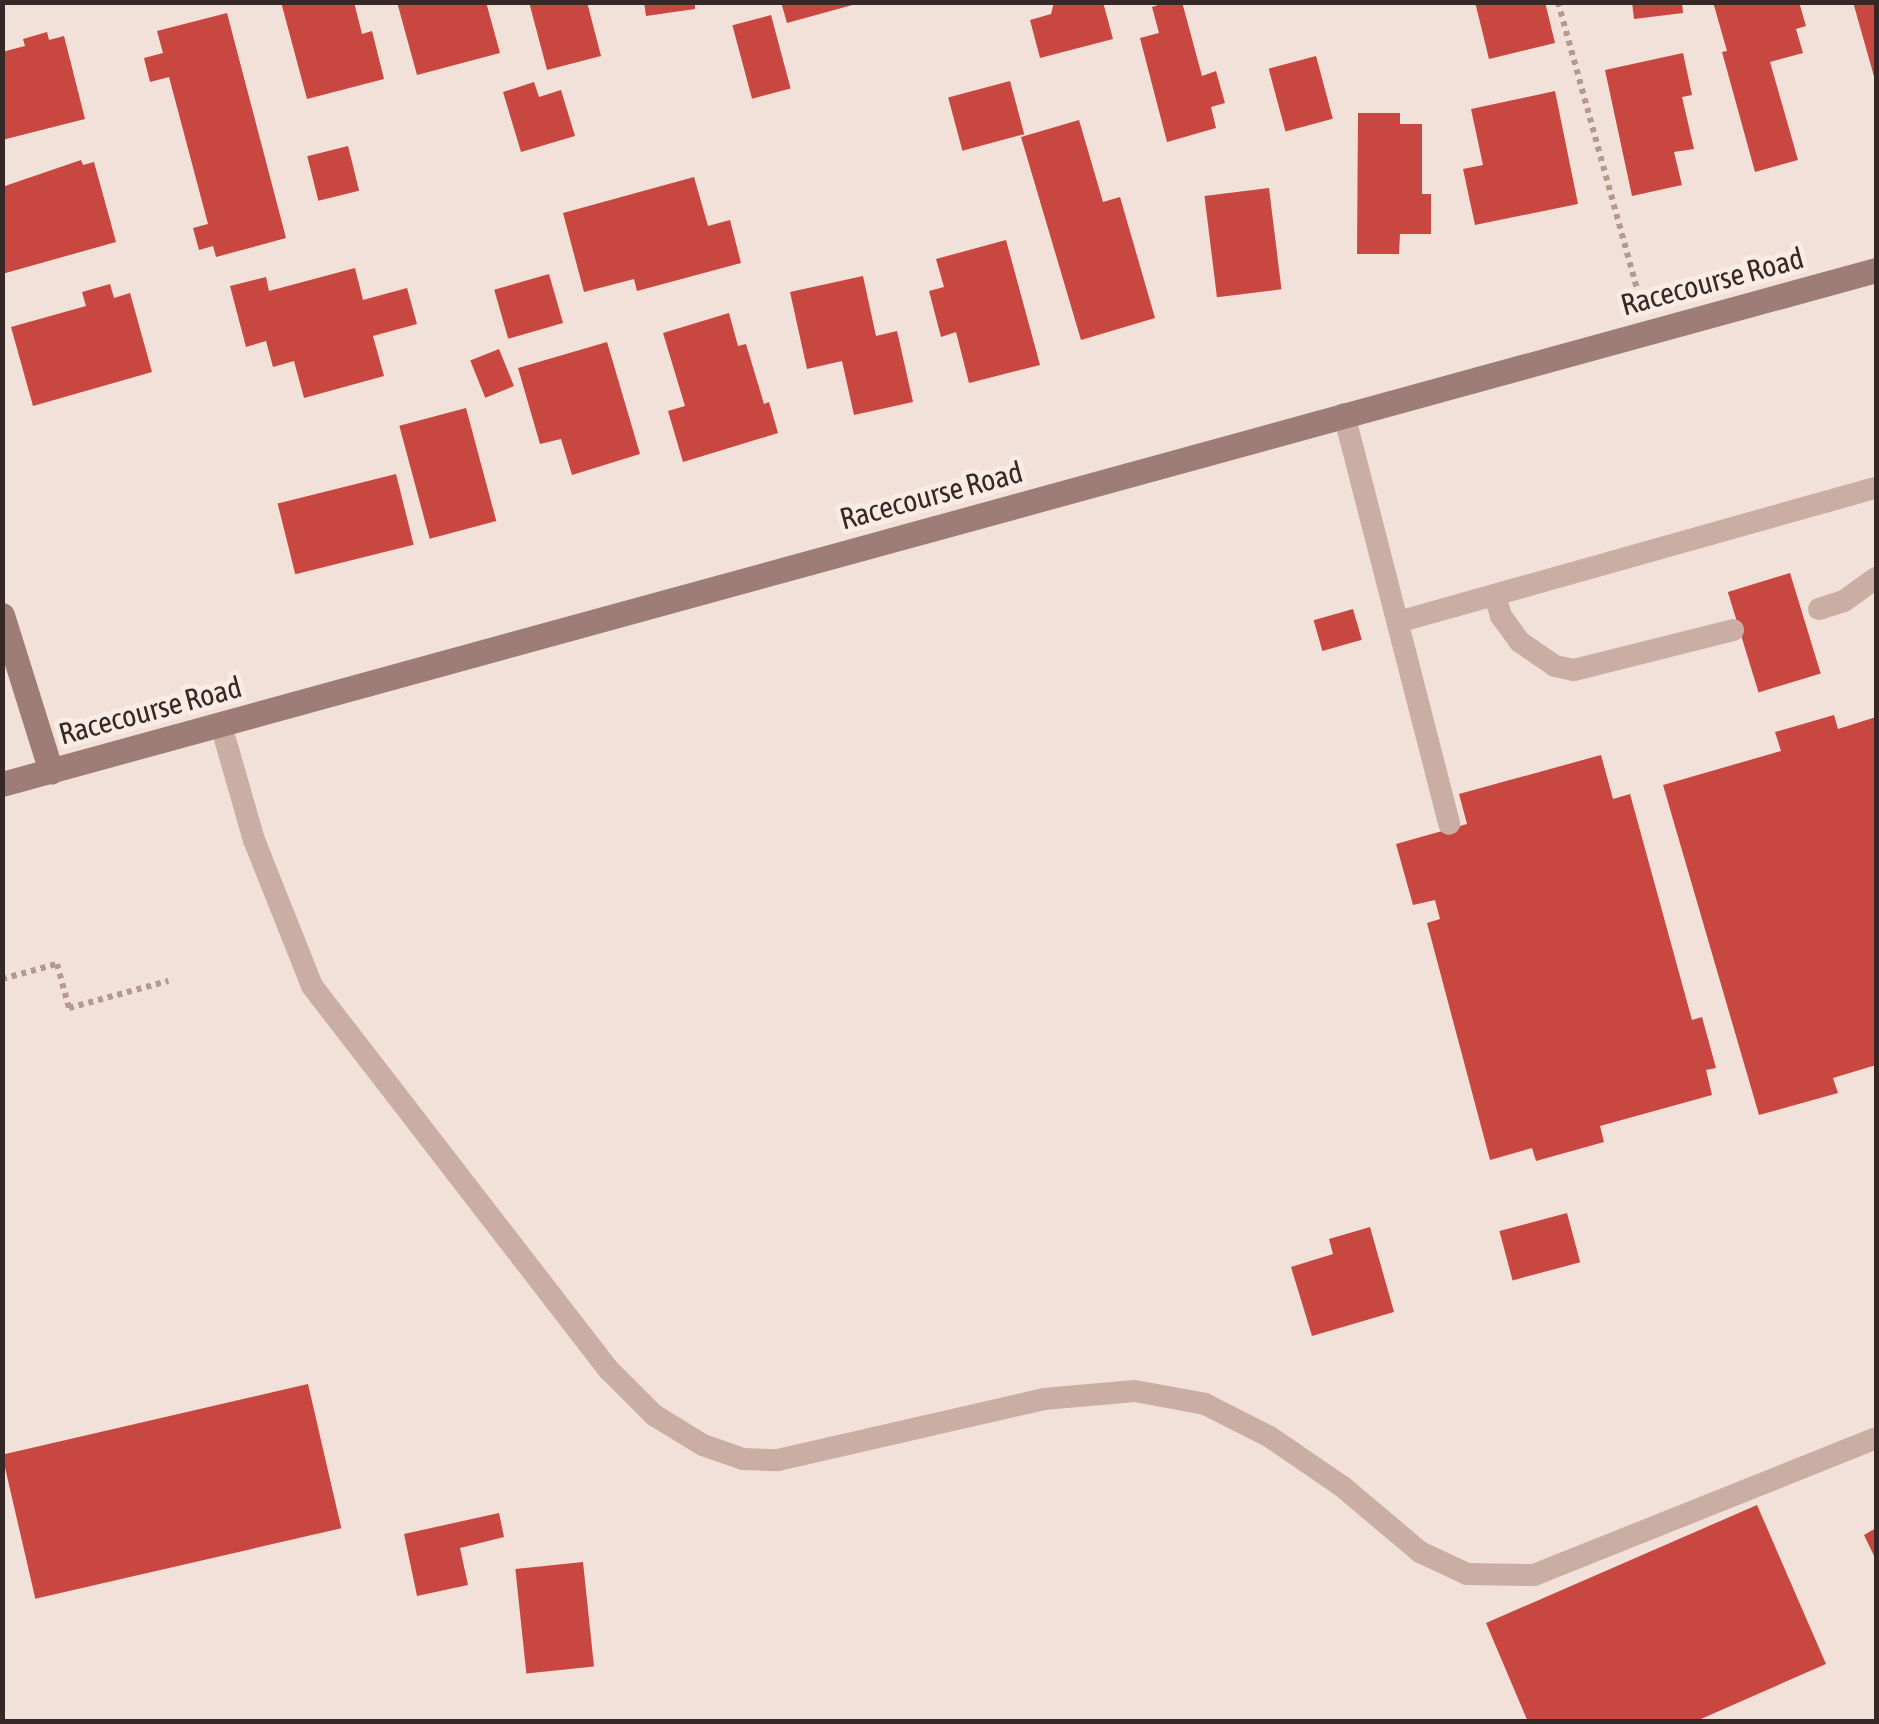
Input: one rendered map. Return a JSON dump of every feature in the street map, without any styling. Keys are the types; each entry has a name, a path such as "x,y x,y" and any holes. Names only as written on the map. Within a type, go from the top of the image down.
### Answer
{"street":[{"name":"Racecourse Road","path":"2,784 1876,270"},
{"path":"2,614 51,771"}],"lane":[{"path":"1344,414 1449,824"},
{"path":"1398,622 1876,488"},
{"path":"1819,609 1844,601 1876,578"},
{"path":"1496,596 1500,616 1520,642 1555,666 1574,670 1733,630"},
{"path":"221,725 254,840 312,986 609,1370 654,1416 704,1445 743,1459 778,1460 1044,1399 1135,1391 1206,1404 1270,1437 1343,1487 1420,1552 1466,1574 1534,1576 1876,1438"}],"path":[{"path":"1558,2 1649,332"},
{"path":"2,978 57,964 69,1008 168,981"}],"building":[{"path":"281,2 354,2 362,34 372,31 384,79 307,99"},
{"path":"397,2 486,2 500,53 417,75"},
{"path":"529,2 587,2 601,56 547,70"},
{"path":"644,2 695,2 695,9 646,16"},
{"path":"781,2 856,2 856,4 787,23"},
{"path":"1054,2 1103,2 1113,39 1040,58 1030,20 1051,14"},
{"path":"1182,2 1202,76 1216,71 1225,103 1211,107 1216,128 1167,142 1140,38 1159,33 1152,7"},
{"path":"1475,2 1545,2 1555,43 1489,59"},
{"path":"1632,2 1682,2 1683,13 1634,19"},
{"path":"1713,2 1799,2 1806,26 1796,29 1803,53 1770,62 1798,160 1755,172 1722,52 1727,51"},
{"path":"1853,2 1876,2 1876,80 1875,80"},
{"path":"227,13 286,238 216,257 213,246 199,250 193,228 208,224 169,77 150,82 144,58 163,53 157,31"},
{"path":"771,15 791,88 752,99 732,25"},
{"path":"47,32 49,40 64,36 85,119 2,140 2,52 25,46 23,39"},
{"path":"1683,53 1692,95 1682,97 1694,149 1674,152 1682,185 1632,196 1605,70"},
{"path":"1316,56 1333,119 1285,131 1269,69"},
{"path":"1010,81 1024,134 962,151 948,98"},
{"path":"534,82 539,97 561,90 575,136 521,152 503,92"},
{"path":"1555,91 1578,204 1475,225 1463,169 1483,165 1471,109"},
{"path":"1358,113 1400,113 1400,124 1422,124 1422,194 1431,194 1431,234 1400,234 1399,254 1357,254"},
{"path":"1079,120 1103,202 1120,197 1155,318 1081,340 1021,137"},
{"path":"348,146 359,191 318,201 307,156"},
{"path":"81,160 83,165 94,162 116,242 2,274 2,187"},
{"path":"694,177 708,226 730,220 741,263 637,291 634,279 584,292 563,213"},
{"path":"1269,188 1281,289 1217,297 1204,196"},
{"path":"1006,240 1040,365 969,383 956,332 941,337 929,291 944,287 936,259"},
{"path":"355,268 363,300 407,288 417,324 373,336 384,376 304,398 294,361 273,367 266,341 246,347 230,286 266,277 269,291"},
{"path":"549,274 563,323 508,339 494,290"},
{"path":"863,276 876,336 897,331 913,402 854,415 842,361 807,369 790,292"},
{"path":"110,284 114,298 130,293 152,372 33,406 11,327 86,306 82,292"},
{"path":"729,313 738,346 746,344 764,404 769,402 778,433 683,462 668,411 685,406 663,333"},
{"path":"607,342 640,454 572,475 561,439 540,444 518,368"},
{"path":"499,349 514,386 485,398 470,361"},
{"path":"466,408 496,521 430,539 399,426"},
{"path":"396,474 414,545 295,574 278,504"},
{"path":"1790,573 1821,673 1759,692 1728,592"},
{"path":"1353,609 1362,640 1322,651 1314,620"},
{"path":"1834,715 1838,729 1876,717 1876,1065 1833,1078 1838,1093 1759,1115 1663,785 1781,751 1775,732"},
{"path":"1601,755 1613,799 1630,794 1692,1020 1702,1017 1716,1068 1706,1070 1712,1095 1600,1126 1604,1142 1536,1161 1532,1148 1490,1160 1427,923 1440,919 1435,900 1413,905 1396,844 1467,824 1459,794"},
{"path":"1567,1213 1580,1262 1513,1280 1499,1231"},
{"path":"1370,1227 1394,1312 1312,1336 1291,1267 1333,1254 1329,1239"},
{"path":"308,1384 341,1528 35,1599 2,1455"},
{"path":"1757,1505 1826,1664 1694,1722 1528,1722 1486,1623"},
{"path":"499,1513 504,1537 460,1548 468,1585 417,1596 404,1534"},
{"path":"1876,1528 1876,1560 1864,1535"},
{"path":"583,1562 594,1666 526,1674 515,1569"}]}
